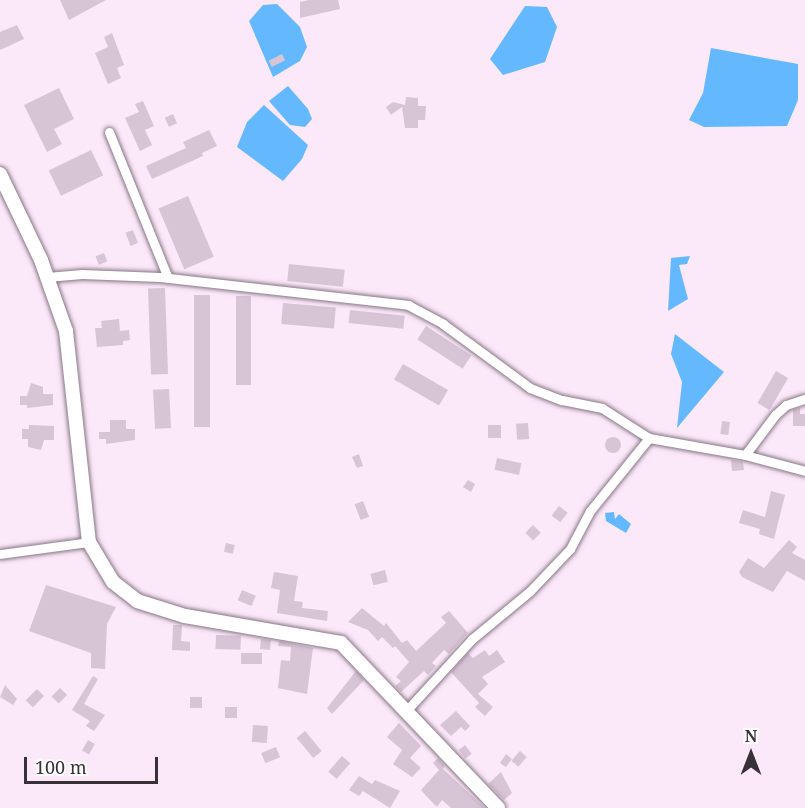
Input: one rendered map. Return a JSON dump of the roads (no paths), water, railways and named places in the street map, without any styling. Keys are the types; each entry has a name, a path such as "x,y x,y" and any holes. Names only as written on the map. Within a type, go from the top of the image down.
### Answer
{"highway":[{"path":"0,174 47,278 66,331 89,542 113,582 137,601 185,616 341,643 498,808"}],"street":[{"path":"109,132 168,278"},
{"path":"47,278 82,274 168,278 408,305 443,324 530,388 562,400 602,408 649,438 745,455 805,471"},
{"path":"745,455 786,405 805,399"},
{"path":"406,711 472,639 530,591 570,549 590,511 649,438"},
{"path":"0,554 89,542"}],"water":[{"path":"277,4 300,27 307,47 300,61 273,77 249,21 263,5"},
{"path":"525,6 547,7 557,27 545,62 503,75 490,59"},
{"path":"711,48 798,64 798,100 787,126 704,127 689,120 703,93"},
{"path":"288,86 308,109 312,119 305,127 290,125 269,101"},
{"path":"264,105 308,145 302,159 283,181 237,147 247,122"},
{"path":"690,256 687,264 679,265 688,299 668,311 671,258"},
{"path":"675,334 724,372 677,428 682,382 671,354"},
{"path":"614,512 615,519 619,514 631,524 626,533 606,521 605,513"}]}
